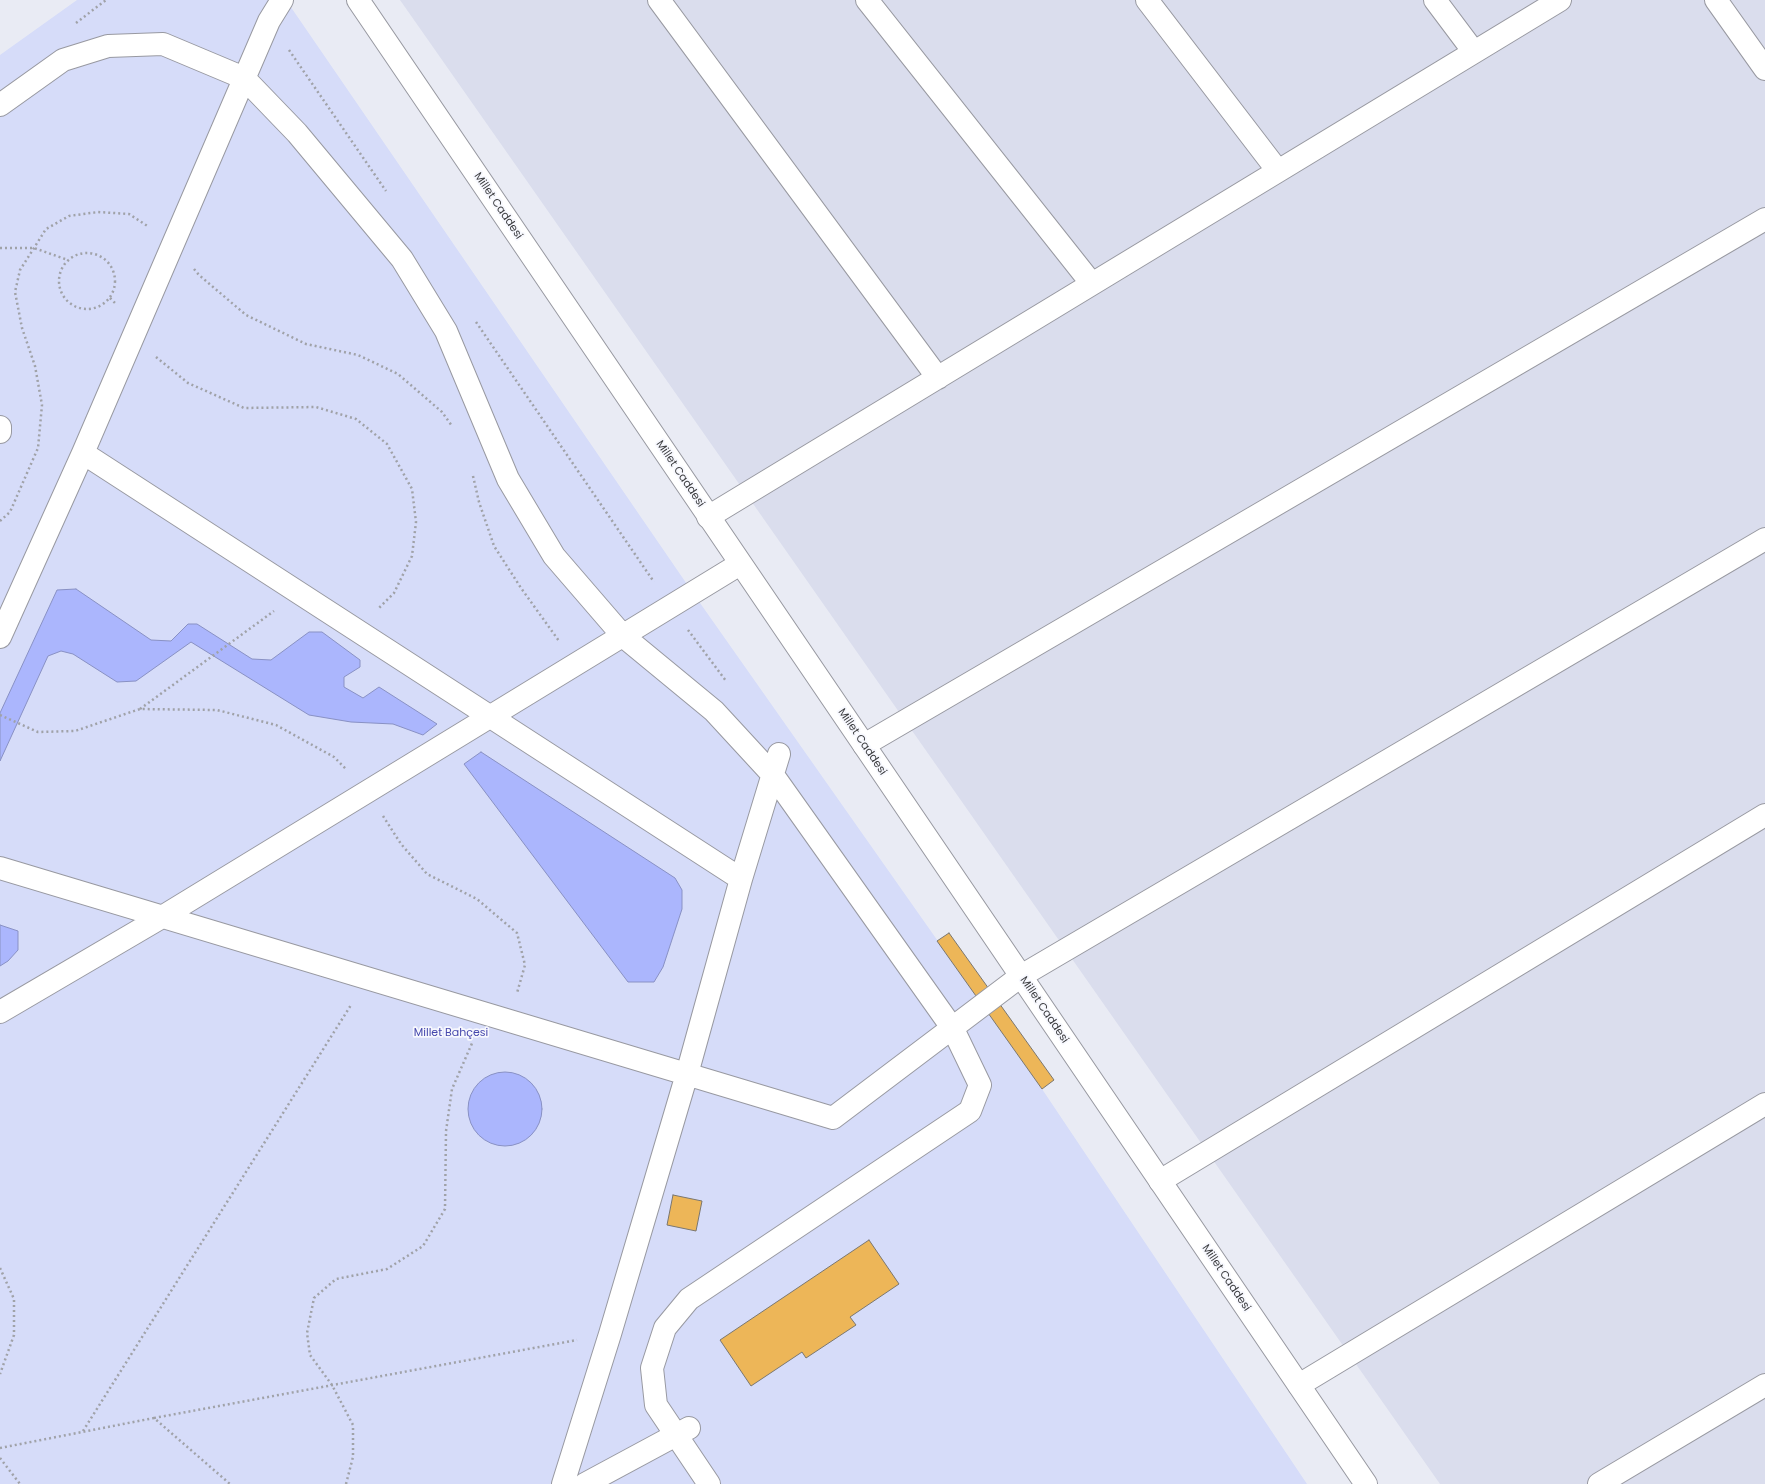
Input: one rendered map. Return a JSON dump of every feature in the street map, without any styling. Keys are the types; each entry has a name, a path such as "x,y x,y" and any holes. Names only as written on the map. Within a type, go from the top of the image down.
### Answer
{"street":[{"path":"0,637 83,453 269,21 282,0"},
{"name":"Millet Caddesi","path":"358,0 1366,1484"},
{"path":"659,0 938,378"},
{"path":"867,0 1092,284"},
{"path":"1147,0 1278,171"},
{"path":"1435,0 1474,52"},
{"path":"708,517 1560,0"},
{"path":"1716,0 1765,69"},
{"path":"0,105 63,60 108,46 163,44 244,78 297,133 402,259 446,331 508,480 554,556 623,636 714,711 773,775 953,1029 980,1085 970,1111 689,1299 665,1328 652,1368 656,1405 683,1431 709,1484"},
{"path":"864,746 1765,219"},
{"path":"0,427 0,432"},
{"path":"83,453 742,879"},
{"path":"0,868 833,1118 953,1029 1021,976 1765,539"},
{"path":"0,1012 162,916 740,564"},
{"path":"563,1484 610,1334 687,1074 742,879 780,754"},
{"path":"1160,1181 1765,815"},
{"path":"1299,1384 1765,1104"},
{"path":"1599,1484 1765,1385"},
{"path":"585,1484 683,1431"}],"path":[{"path":"269,21 387,192"},
{"path":"0,521 10,512 38,448 42,405 35,366 22,328 15,292 20,270 46,230 70,216 98,212 129,214 174,243 198,275 246,315 306,344 358,355 398,374 442,412 454,429"},
{"path":"0,248 34,248 68,260"},
{"path":"88,252 99,255 108,261 114,271 116,282 110,298 97,307 86,309 76,307 66,300 60,291 59,279 61,269 68,260 77,254 88,252"},
{"path":"110,298 138,326 152,355 188,383 244,408 316,407 356,419 387,444 412,489 416,522 412,556 394,593 356,630"},
{"path":"472,317 671,606 728,684"},
{"path":"473,474 479,502 494,546 520,588 576,664"},
{"path":"140,709 299,593"},
{"path":"0,715 17,723"},
{"path":"83,1431 368,978"},
{"path":"346,1484 353,1457 353,1425 332,1385 310,1355 307,1333 314,1298 336,1279 387,1269 423,1246 444,1209 446,1131 452,1089 485,1013"},
{"path":"0,1268 14,1299 14,1335 0,1374"},
{"path":"0,1448 83,1431 610,1334"},
{"path":"154,1418 230,1484"},
{"path":"0,1458 20,1484"}],"shaded area":[{"path":"400,0 1765,0 1765,1484 1440,1484"}],"green space":[{"name":"Millet Bahçesi","path":"77,0 286,0 693,593 1042,1089 1307,1484 0,1484 0,55"}],"water":[{"path":"76,589 151,640 171,641 188,624 197,624 252,659 271,660 309,632 322,632 360,660 360,667 344,677 344,687 363,698 379,687 437,724 423,735 393,724 351,722 309,715 191,642 136,681 117,682 73,654 61,651 48,656 0,761 0,713 57,590"},
{"path":"481,752 675,878 682,890 682,909 663,967 654,982 628,982 464,764"},
{"path":"0,925 18,931 18,950 8,961 0,966"},
{"path":"505,1072 519,1075 531,1083 539,1095 542,1109 539,1123 531,1135 519,1143 505,1146 491,1143 479,1135 471,1123 468,1109 471,1095 479,1083 491,1075"}],"building":[{"path":"949,933 1054,1080 1042,1089 937,941"},
{"path":"673,1195 702,1201 696,1231 667,1225"},
{"path":"869,1240 899,1284 850,1317 856,1325 806,1358 802,1352 751,1386 720,1340"}]}
